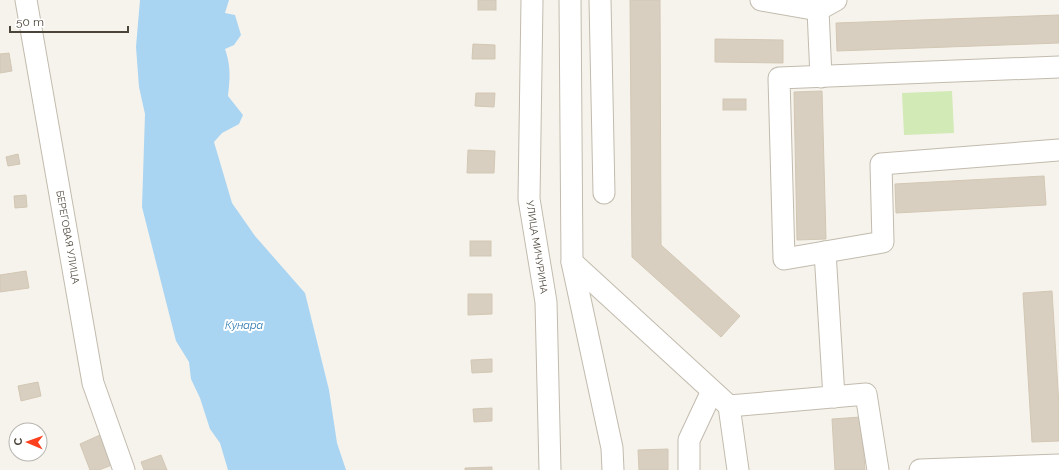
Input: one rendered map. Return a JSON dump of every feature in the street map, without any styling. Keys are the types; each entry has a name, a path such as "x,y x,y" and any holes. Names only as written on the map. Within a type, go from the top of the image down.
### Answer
{"street":[{"name":"БЕРЕГОВАЯ УЛИЦА","path":"26,0 94,383 124,470"},
{"name":"УЛИЦА МИЧУРИНА","path":"532,0 529,199 546,302 550,470"},
{"path":"570,0 572,262 612,448 613,470"},
{"path":"600,0 604,193"},
{"path":"761,0 818,10 836,0"},
{"path":"818,10 821,77"},
{"path":"1059,67 779,78 784,259 883,242 881,164 1059,150"},
{"path":"825,252 834,397"},
{"path":"572,262 729,406 738,470"},
{"path":"689,470 688,440 712,391"},
{"path":"729,406 866,394 878,470"},
{"path":"920,470 1059,465"}],"green space":[{"path":"952,91 954,133 904,135 902,93"}],"water":[{"name":"Кунара","path":"140,0 229,0 225,13 235,15 241,35 234,45 225,49 230,72 228,96 243,115 239,124 222,133 214,142 232,203 255,236 305,293 329,390 337,443 346,470 228,470 220,443 210,429 200,398 191,379 189,362 176,341 142,207 145,114 139,87 136,47"}],"building":[{"path":"478,0 496,0 496,10 478,10"},
{"path":"630,0 660,0 661,245 740,316 721,337 632,257"},
{"path":"1059,15 1059,43 837,51 836,23"},
{"path":"715,39 783,40 783,63 715,62"},
{"path":"473,44 495,45 495,59 472,59"},
{"path":"9,53 12,71 0,73 0,54"},
{"path":"822,91 826,239 797,240 794,92"},
{"path":"476,93 495,93 494,107 475,106"},
{"path":"723,99 746,99 746,110 723,110"},
{"path":"468,150 495,151 494,173 467,173"},
{"path":"18,154 20,164 8,166 6,157"},
{"path":"1044,176 1046,205 896,213 895,184"},
{"path":"26,195 27,207 15,208 14,196"},
{"path":"470,241 491,241 491,256 470,256"},
{"path":"26,271 29,288 0,292 0,275"},
{"path":"1052,291 1059,406 1059,441 1032,442 1023,293"},
{"path":"468,294 492,294 492,314 468,315"},
{"path":"492,359 492,372 472,373 471,360"},
{"path":"38,382 41,396 21,401 18,386"},
{"path":"492,408 492,421 474,422 473,409"},
{"path":"861,417 865,470 835,470 832,419"},
{"path":"100,435 112,465 99,470 90,470 80,444"},
{"path":"668,449 668,470 639,470 638,450"},
{"path":"161,455 167,470 144,470 141,462"},
{"path":"492,467 492,470 465,470 465,468"}]}
